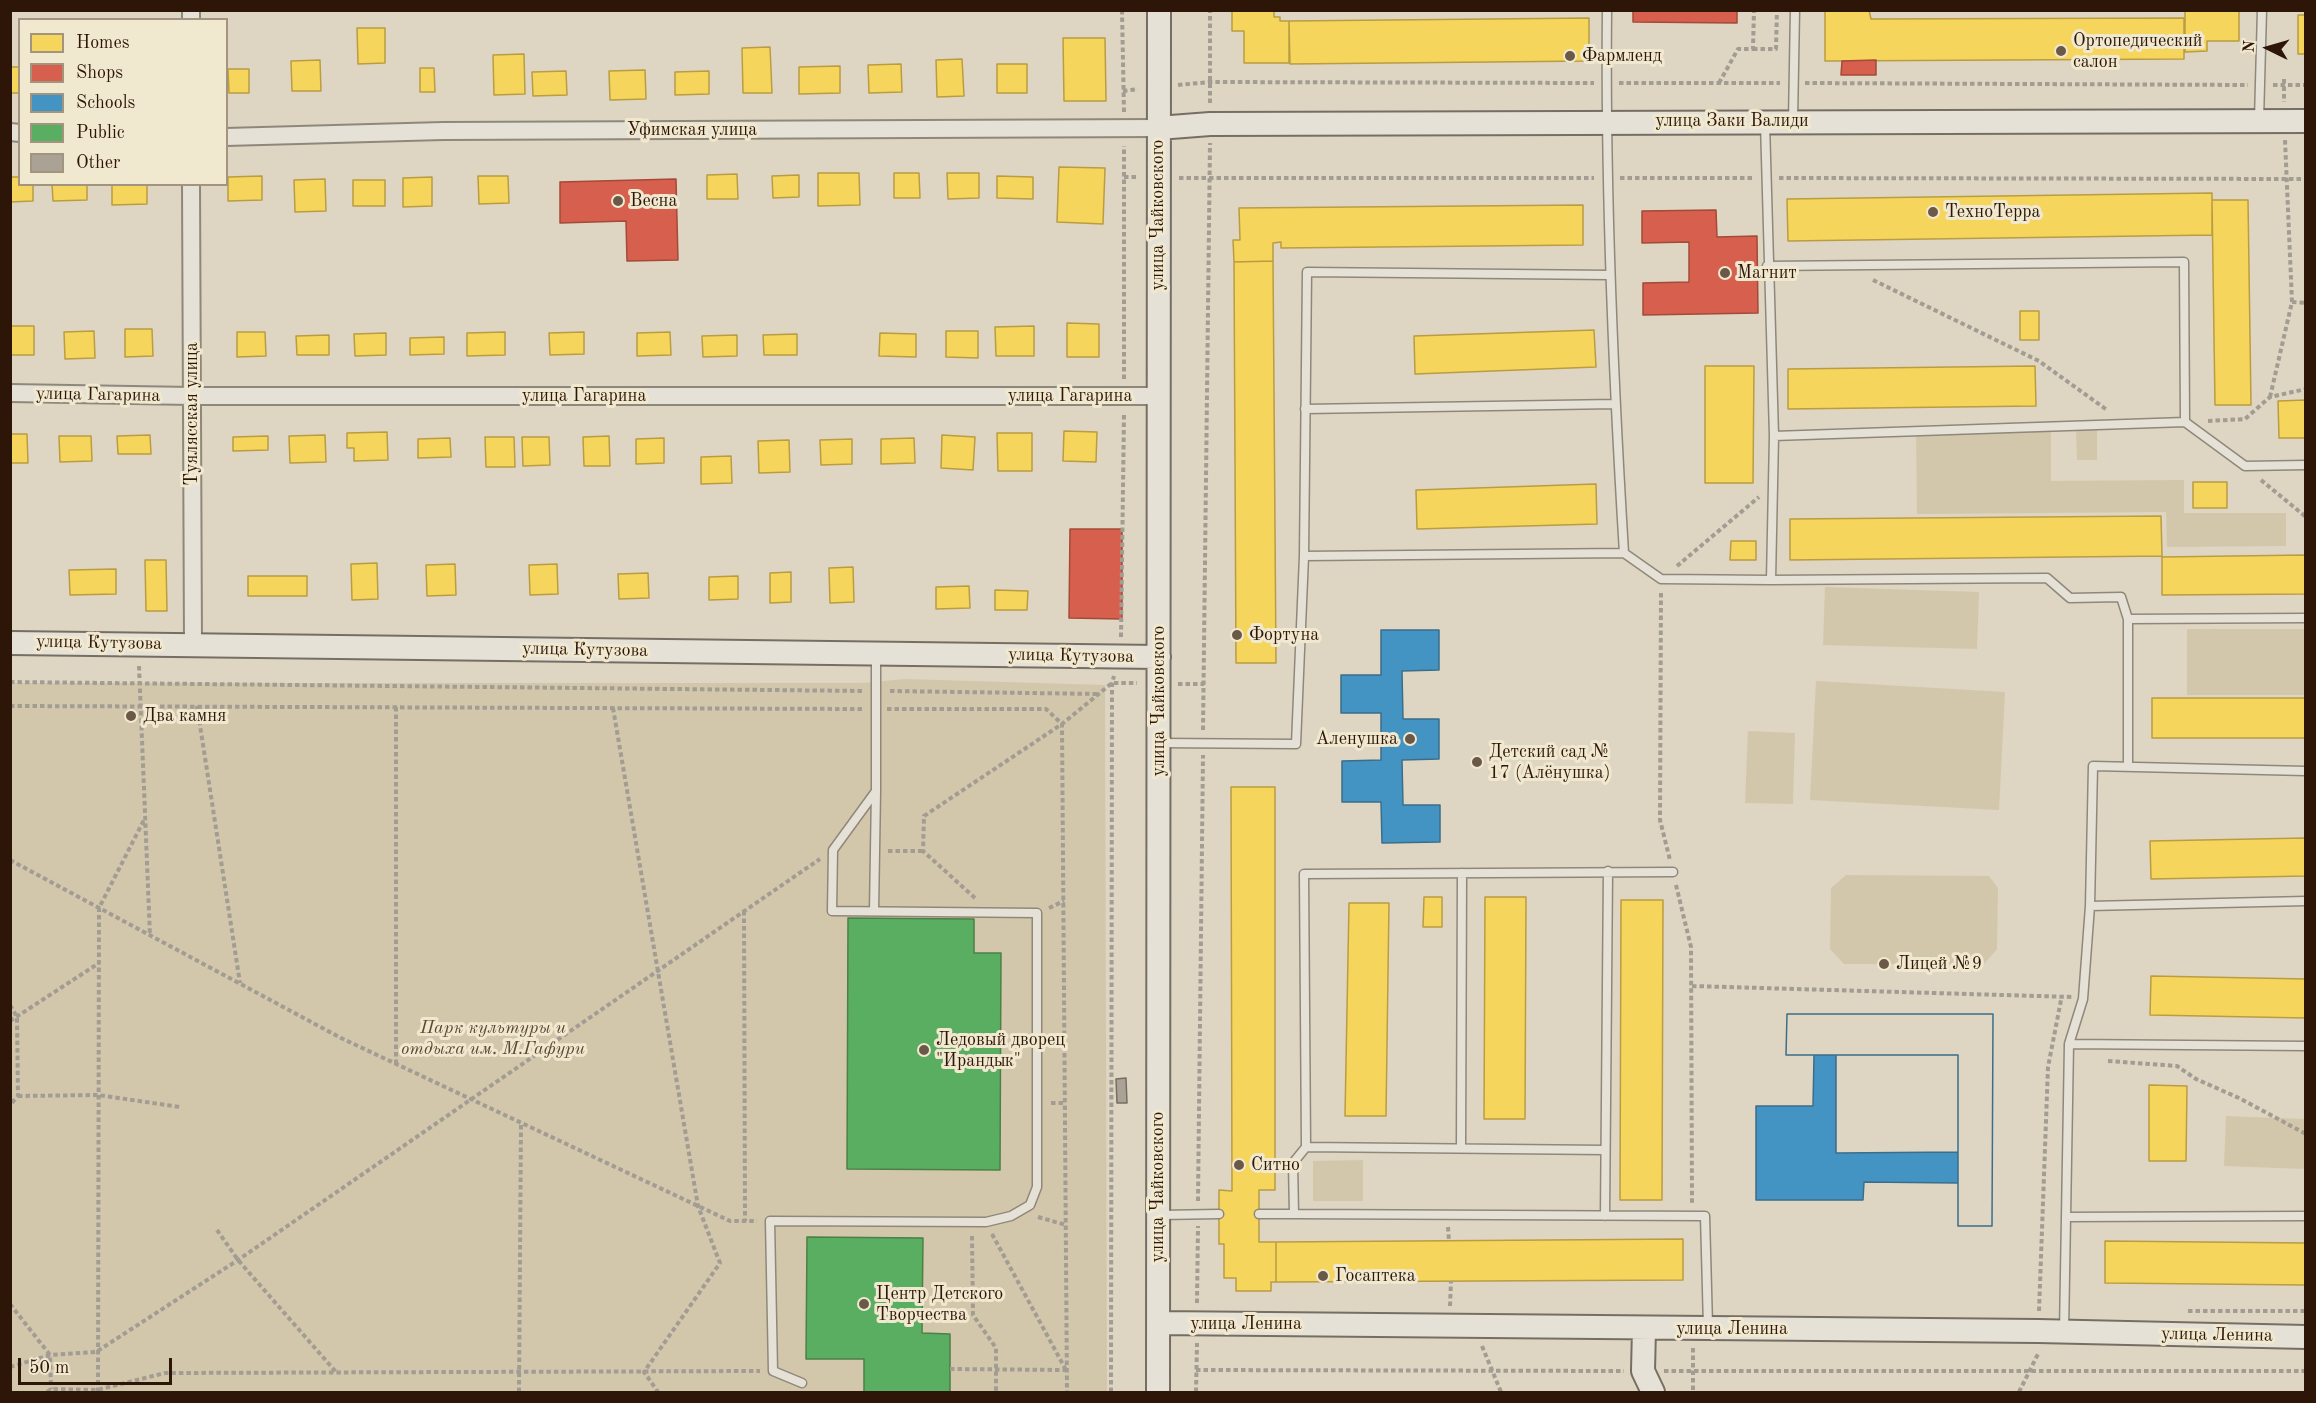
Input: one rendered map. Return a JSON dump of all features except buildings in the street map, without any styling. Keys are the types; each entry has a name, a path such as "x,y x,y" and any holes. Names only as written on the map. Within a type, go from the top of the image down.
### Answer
{"main road":[{"name":"улица Чайковского","path":"1158,1392 1158,128 1160,10"},
{"name":"улица Заки Валиди","path":"1158,128 1210,124 1605,121 2295,121"},
{"name":"улица Кутузова","path":"10,643 1159,657"},
{"name":"улица Ленина","path":"1158,1323 2038,1331 2306,1337"},
{"path":"1644,1328 1643,1371 1653,1392"}],"street":[{"name":"Уфимская улица","path":"228,136 455,131 1158,128"},
{"name":"Туялясская улица","path":"191,186 193,644"},
{"name":"улица Гагарина","path":"10,393 192,396 1158,396"}],"lane":[{"path":"1607,10 1605,121 1615,404 1624,553"},
{"path":"1793,121 1795,10"},
{"path":"2259,121 2262,10"},
{"path":"1765,121 1767,266 1774,436 1771,580"},
{"path":"1767,266 2184,262 2185,422"},
{"path":"1159,743 1296,744 1304,556 1307,272 1610,275"},
{"path":"1305,409 1615,404"},
{"path":"1774,436 2185,422 2245,466 2306,465"},
{"path":"1304,556 1624,553 1661,579 2047,578 2070,598 2121,597 2128,619 2128,767"},
{"path":"2128,619 2306,618"},
{"path":"874,911 876,655"},
{"path":"2064,1332 2069,1044 2083,999 2090,906 2093,766 2306,771"},
{"path":"802,1383 773,1371 770,1221 986,1222 1030,1205 1037,1187 1037,913 832,911 833,850 876,791"},
{"path":"1605,1216 1608,871"},
{"path":"1294,1214 1293,1163 1306,1147 1304,874 1673,872"},
{"path":"1461,1147 1462,873"},
{"path":"2090,906 2306,901"},
{"path":"2069,1044 2306,1046"},
{"path":"1306,1147 1605,1150"},
{"path":"1158,1215 1219,1214"},
{"path":"1259,1214 1706,1216 1700,1328"},
{"path":"2066,1217 2306,1216"}],"path":[{"path":"1111,1392 1112,683 1120,657 1124,396 1122,10"},
{"path":"1210,10 1210,124"},
{"path":"1753,49 1754,10"},
{"path":"1719,83 1738,49 1776,49 1777,10"},
{"path":"1210,81 2260,85 2284,82 2306,85"},
{"path":"2270,397 2292,303 2286,179 2295,121 2284,82"},
{"path":"1124,177 2306,179"},
{"path":"1843,266 2039,361 2127,424"},
{"path":"2292,303 2306,303"},
{"path":"2185,422 2245,419 2270,397 2306,389"},
{"path":"2245,466 2306,517"},
{"path":"1692,1216 1691,947 1660,820 1661,579 1773,486"},
{"path":"138,644 150,936"},
{"path":"10,682 1099,694"},
{"path":"923,851 924,816 1062,724 1112,683"},
{"path":"10,706 1046,709 1062,724 1067,1392"},
{"path":"197,706 240,984"},
{"path":"396,707 396,1065"},
{"path":"613,708 698,1206 720,1263 644,1372"},
{"path":"98,1391 96,1352 99,908 145,818"},
{"path":"10,1367 50,1354 96,1352 238,1260 833,850"},
{"path":"875,851 923,851 992,912"},
{"path":"10,860 396,1065 730,1221 770,1221"},
{"path":"744,911 745,1221"},
{"path":"10,1021 99,963"},
{"path":"1692,986 2062,995 2083,999"},
{"path":"2038,1331 2048,1067 2062,995"},
{"path":"10,1005 17,1017 18,1096 10,1105"},
{"path":"2069,1058 2177,1066 2196,1079 2240,1098 2306,1134"},
{"path":"18,1096 98,1095 180,1107"},
{"path":"519,1392 521,1123"},
{"path":"1019,1211 1066,1225"},
{"path":"986,1222 1067,1370"},
{"path":"972,1223 973,1316 996,1348 996,1392"},
{"path":"217,1230 238,1260 336,1373"},
{"path":"1450,1307 1451,1281"},
{"path":"10,1304 50,1354 49,1391 98,1391 165,1373 773,1371"},
{"path":"1473,1326 1501,1392"},
{"path":"1693,1392 1693,1371 1700,1328"},
{"path":"950,1370 1067,1370"},
{"path":"1196,1392 1196,1370 2306,1371"},
{"path":"644,1372 658,1392"}],"green space":[{"path":"1916,427 2051,427 2051,481 2184,480 2184,513 2286,513 2286,546 2167,547 2166,512 1917,514"},
{"path":"2076,430 2097,430 2097,460 2077,460"},
{"path":"1825,587 1979,592 1977,649 1823,645"},
{"path":"2187,629 2305,629 2305,695 2187,695"},
{"name":"Парк культуры и отдыха им. М.Гафури","path":"905,679 1105,685 1107,1392 11,1392 10,683 862,683"},
{"path":"1816,681 2005,692 1999,810 1810,800"},
{"path":"1748,731 1795,733 1793,804 1745,803"},
{"path":"1846,875 1989,876 1998,888 1997,949 1984,964 1844,964 1830,949 1831,888"},
{"path":"2226,1116 2305,1119 2305,1169 2224,1166"},
{"path":"1363,1160 1363,1201 1313,1201 1313,1161"}],"place":[{"name":"Ортопедический салон","path":"2061,51"},
{"name":"Фармленд","path":"1570,56"},
{"name":"Весна","path":"618,201"},
{"name":"ТехноТерра","path":"1933,212"},
{"name":"Магнит","path":"1725,273"},
{"name":"Фортуна","path":"1237,635"},
{"name":"Два камня","path":"131,716"},
{"name":"Аленушка","path":"1410,739"},
{"name":"Детский сад № 17 (Алёнушка)","path":"1477,762"},
{"name":"Лицей №9","path":"1884,964"},
{"name":"Ледовый дворец \"Ирандык\"","path":"924,1050"},
{"name":"Ситно","path":"1239,1165"},
{"name":"Госаптека","path":"1323,1276"},
{"name":"Центр Детского Творчества","path":"864,1304"}]}
